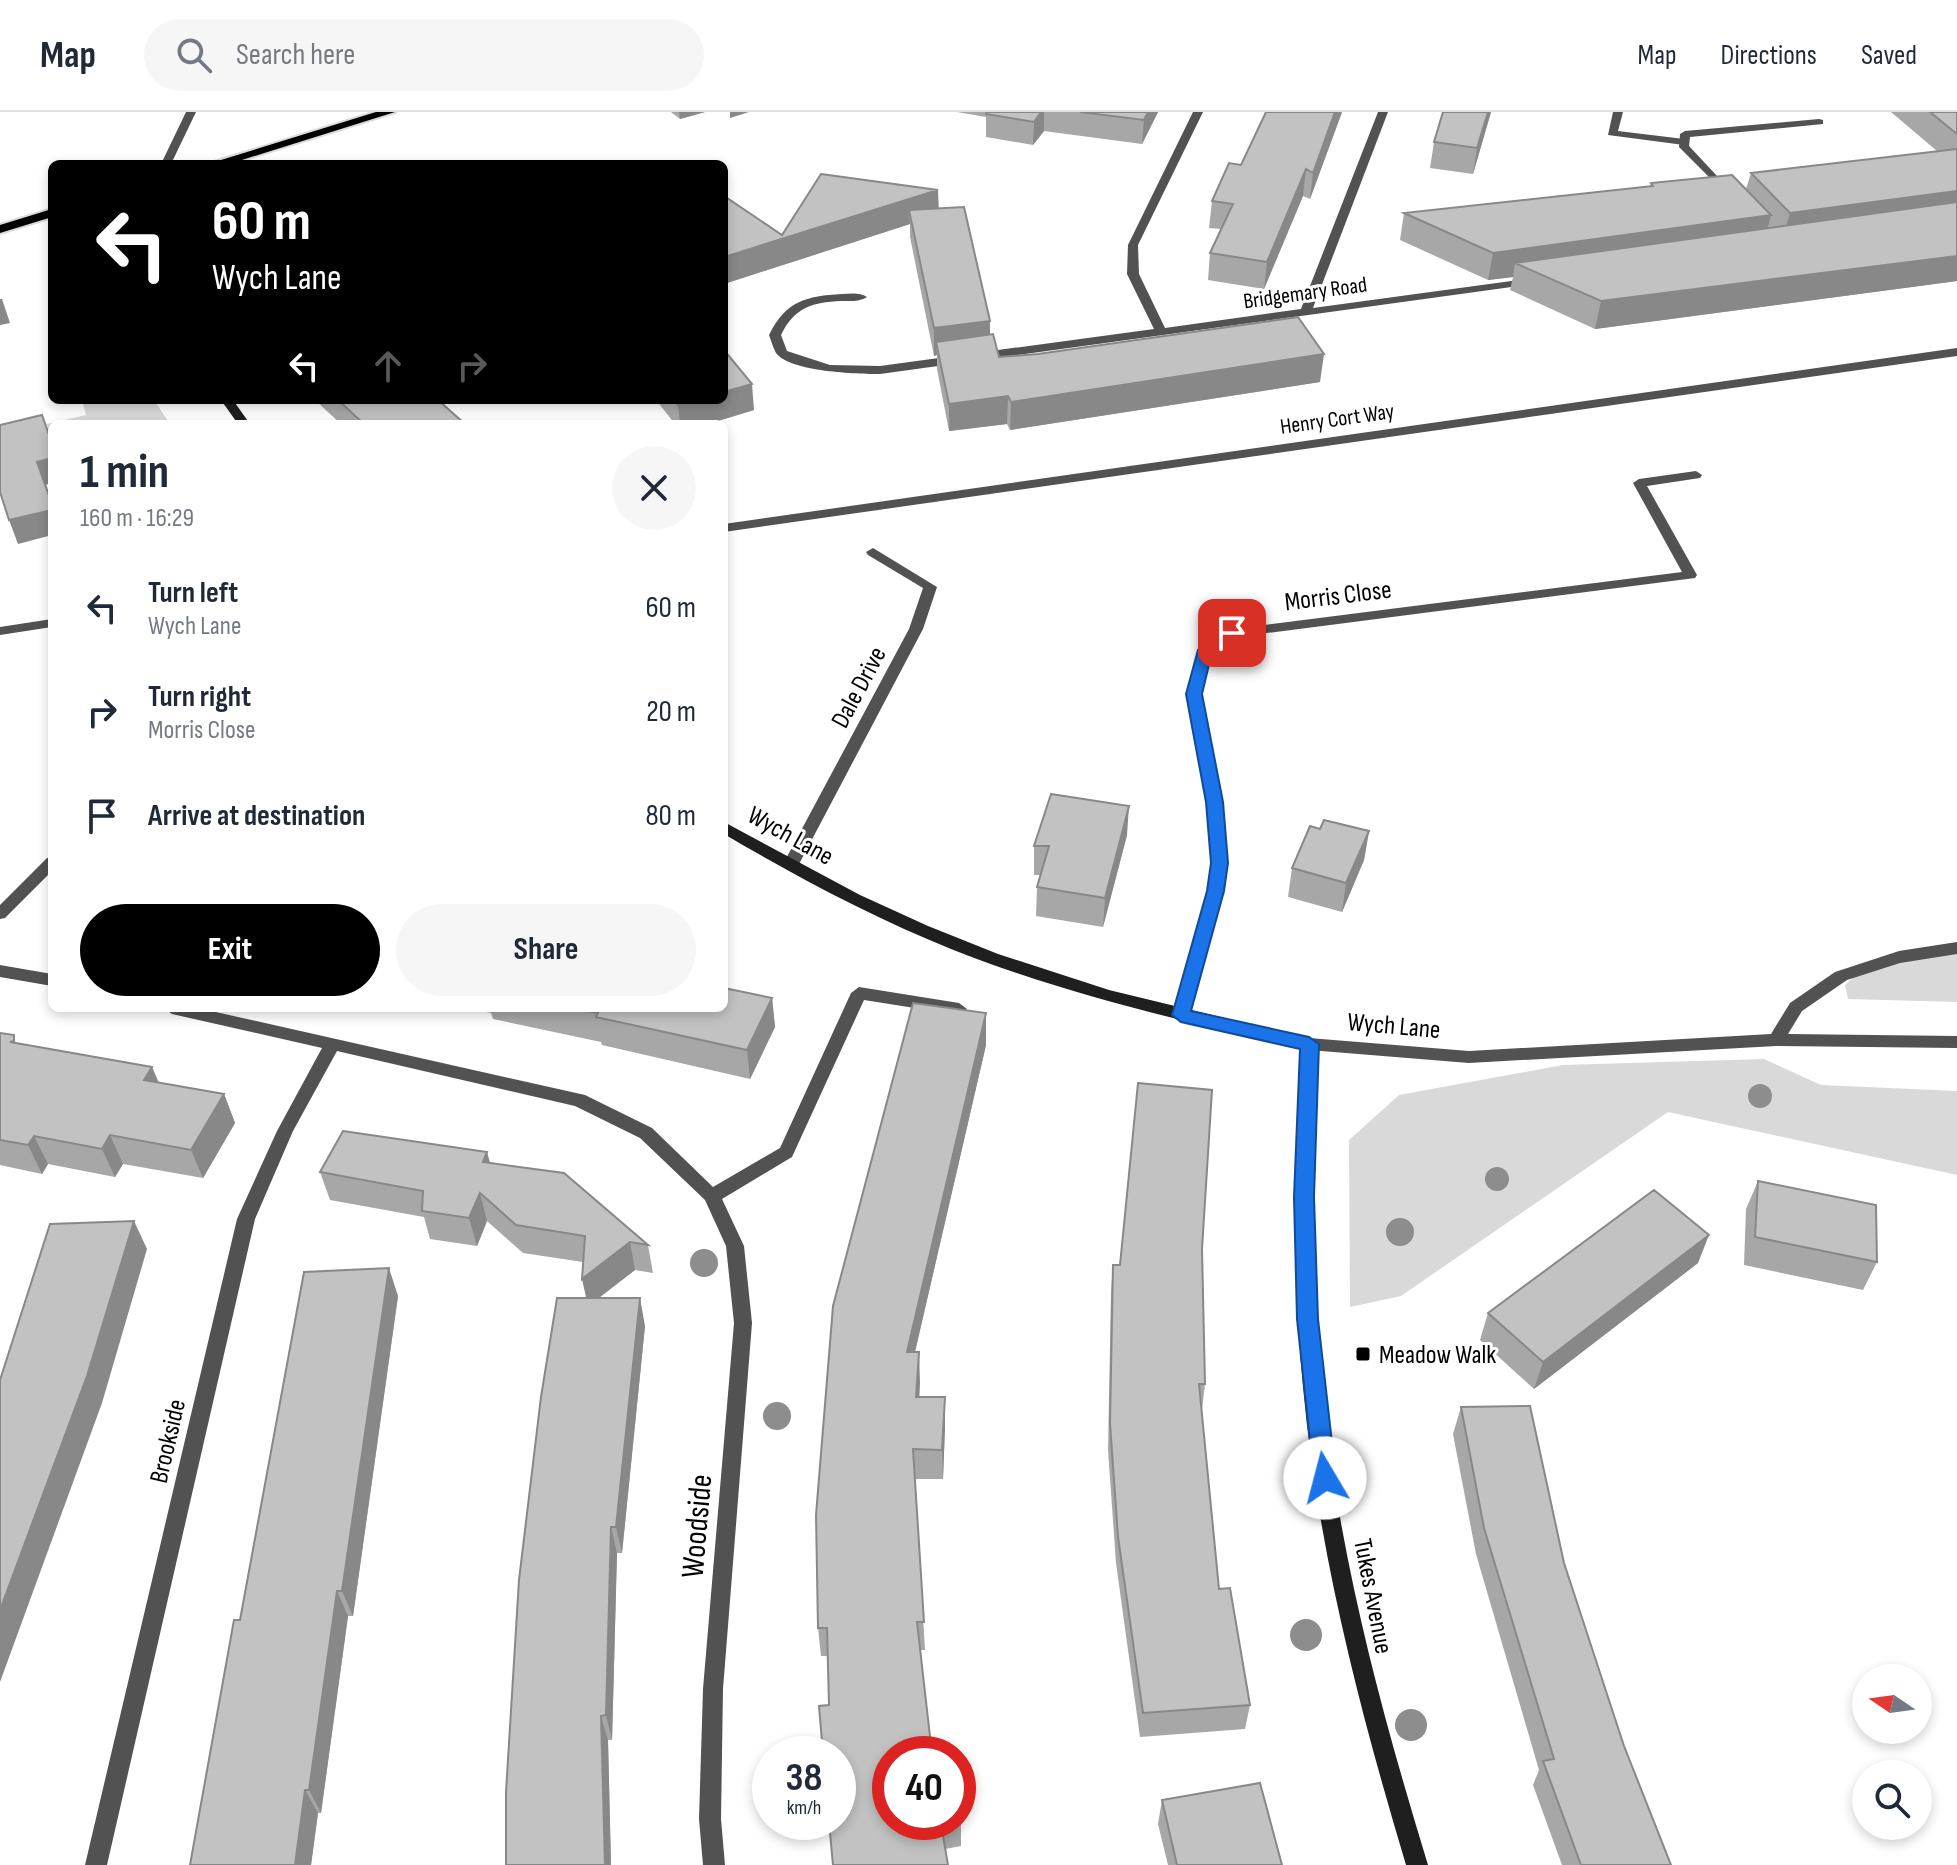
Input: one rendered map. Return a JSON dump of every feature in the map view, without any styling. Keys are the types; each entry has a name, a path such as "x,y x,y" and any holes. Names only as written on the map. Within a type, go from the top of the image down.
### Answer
{"main road":[{"path":"228,160 389,112"},
{"path":"0,229 48,214"}],"street":[{"path":"168,160 191,112"},
{"path":"1161,331 1133,274 1133,245 1198,112"},
{"path":"1306,312 1383,112"},
{"path":"1618,112 1612,133 1684,142"},
{"path":"1737,202 1684,147 1685,134 1819,122"},
{"name":"Bridgemary Road","path":"861,297 814,300 794,307 782,318 775,335 782,353 805,365 837,372 880,370 1543,279"},
{"name":"Henry Cort Way","path":"728,527 1957,352"},
{"name":"Morris Close","path":"1181,1015 1215,891 1219,863 1215,802 1194,694 1204,654 1232,633 1690,575 1639,483 1696,475"},
{"name":"Dale Drive","path":"790,866 916,629 930,587 873,552"},
{"path":"0,631 48,624"},
{"name":"Wych Lane","path":"728,829 790,866 870,907 994,959 1181,1015 1309,1044 1469,1057 1776,1040 1957,1042"},
{"path":"0,914 48,866"},
{"path":"1776,1040 1796,1007 1841,976 1899,957 1957,948"},
{"path":"0,971 48,979"},
{"path":"712,1196 786,1152 859,993 959,1009"},
{"name":"Woodside","path":"189,1012 579,1100 646,1133 712,1196 735,1246 743,1323 713,1689 710,1819 714,1865"},
{"name":"Tukes Avenue","path":"1309,1044 1304,1197 1307,1319 1320,1450 1350,1620 1395,1796 1417,1865"},
{"name":"Brookside","path":"96,1865 246,1219 285,1131 332,1045"}],"shaded area":[{"path":"83,404 157,404 167,420 64,420 86,415"},
{"path":"1957,952 1957,1002 1848,999 1845,985 1868,969 1897,961"},
{"path":"1764,1059 1821,1085 1957,1091 1957,1175 1668,1112 1401,1296 1350,1307 1349,1140 1399,1095 1563,1065"}],"building":[{"path":"987,112 1041,112 1034,122"},
{"path":"1080,112 1148,112 1144,120"},
{"path":"1266,112 1335,112 1313,173 1306,169 1267,262 1210,253 1233,204 1212,201 1229,163 1241,165"},
{"path":"1443,112 1488,112 1477,148 1434,142"},
{"path":"1930,112 1957,112 1957,134"},
{"path":"1957,149 1957,191 1790,213 1751,173"},
{"path":"821,174 938,190 728,256 728,199 782,235"},
{"path":"1732,175 1771,215 1493,253 1404,213 1653,186 1651,183"},
{"path":"1957,202 1957,256 1601,301 1515,263"},
{"path":"964,207 990,321 934,328 909,210"},
{"path":"1298,317 1324,354 1011,402 1008,396 949,404 936,342 993,334 999,357"},
{"path":"728,355 752,384 728,391"},
{"path":"342,404 442,404 460,420 360,420"},
{"path":"42,415 48,432 48,459 37,462 48,493 48,511 9,520 0,492 0,425"},
{"path":"1051,794 1129,806 1105,898 1037,887 1049,846 1034,846"},
{"path":"1324,820 1369,831 1346,883 1292,868 1310,826 1320,829"},
{"path":"728,989 772,998 747,1050 596,1017 598,1013 593,1012 728,1012"},
{"path":"913,1003 986,1013 907,1352 919,1352 916,1397 945,1397 942,1450 913,1449 924,1622 917,1622 930,1736 872,1736 872,1840 944,1840 948,1865 833,1865 831,1840 856,1840 856,1736 822,1736 819,1706 829,1705 827,1628 818,1628 816,1515 833,1306"},
{"path":"0,1033 14,1035 14,1041 10,1042 152,1067 144,1080 224,1094 191,1150 110,1135 102,1149 34,1136 28,1145 0,1140"},
{"path":"1138,1083 1212,1090 1202,1249 1205,1384 1199,1384 1219,1589 1230,1588 1250,1705 1143,1713 1118,1537 1110,1423 1113,1265 1120,1265"},
{"path":"343,1131 487,1152 483,1162 564,1173 648,1245 630,1242 582,1279 585,1236 516,1225 480,1193 469,1218 422,1211 423,1191 320,1172"},
{"path":"1758,1181 1876,1205 1877,1262 1755,1237"},
{"path":"1654,1190 1709,1235 1543,1362 1488,1313"},
{"path":"134,1221 87,1376 0,1610 0,1380 50,1224"},
{"path":"389,1268 342,1591 337,1591 309,1790 305,1790 295,1865 190,1865 234,1620 240,1620 304,1272"},
{"path":"557,1298 640,1298 616,1527 611,1527 606,1715 601,1716 605,1865 506,1865 506,1792 519,1580 541,1397"},
{"path":"1530,1406 1564,1563 1624,1746 1671,1865 1581,1865 1543,1761 1554,1759 1484,1528 1461,1407"},
{"path":"1260,1783 1282,1865 1177,1865 1162,1800"}],"place":[{"name":"Meadow Walk","path":"1363,1354"}],"route":[{"path":"1232,633 1204,654 1194,694 1215,802 1219,863 1215,891 1181,1015 1309,1044 1304,1197 1307,1319 1325,1478"}]}
